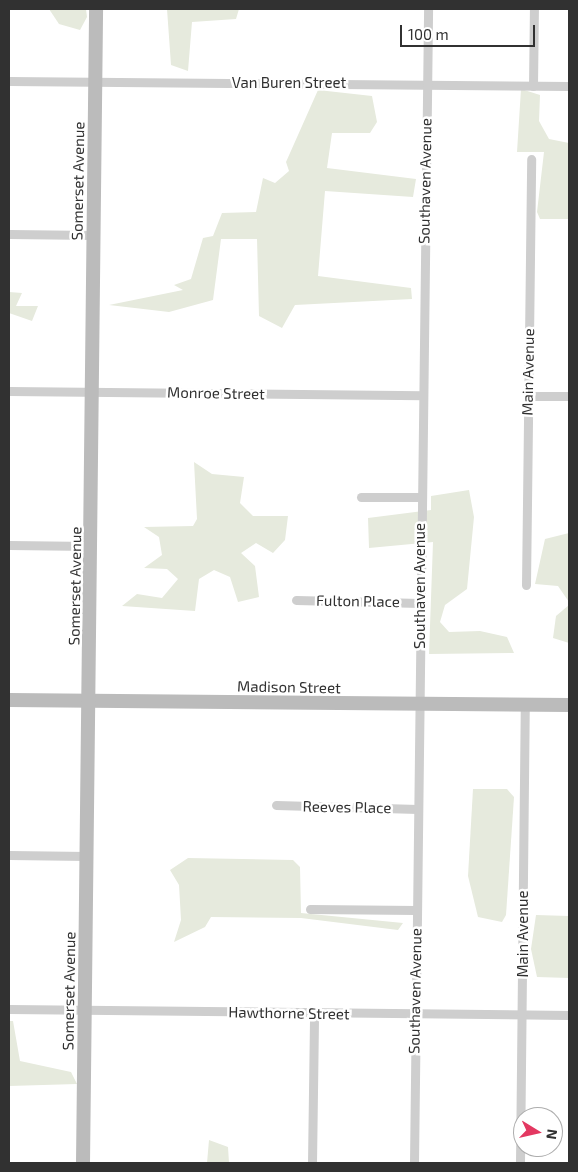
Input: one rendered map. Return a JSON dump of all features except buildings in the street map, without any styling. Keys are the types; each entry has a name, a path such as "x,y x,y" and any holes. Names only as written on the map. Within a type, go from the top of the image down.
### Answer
{"street":[{"name":"Somerset Avenue","path":"83,1163 90,701 96,9"},
{"name":"Southaven Avenue","path":"414,1163 428,9"},
{"path":"533,86 534,9"},
{"name":"Van Buren Street","path":"9,81 569,86"},
{"name":"Main Avenue","path":"526,585 531,159"},
{"path":"9,234 94,235"},
{"name":"Monroe Street","path":"9,391 423,395"},
{"path":"528,396 569,396"},
{"path":"360,497 421,497"},
{"path":"9,545 91,546"},
{"name":"Fulton Place","path":"296,600 420,602"},
{"name":"Madison Street","path":"9,700 569,705"},
{"name":"Main Avenue","path":"520,1163 524,704"},
{"name":"Reeves Place","path":"276,805 418,808"},
{"path":"9,855 87,856"},
{"path":"310,909 416,910"},
{"name":"Hawthorne Street","path":"9,1009 569,1015"},
{"path":"312,1163 314,1013"}],"shaded area":[{"path":"49,9 86,9 87,17 80,30 59,24"},
{"path":"167,9 239,9 236,19 192,22 188,71 171,65"},
{"path":"521,89 540,95 539,121 549,139 569,143 569,219 540,219 537,212 544,152 517,152"},
{"path":"318,90 372,96 377,122 370,133 332,133 327,168 416,179 413,197 325,191 318,276 411,288 412,299 295,305 282,328 259,316 257,239 221,239 213,300 169,312 109,305 183,290 174,285 191,279 203,238 213,236 222,213 256,212 263,178 275,183 289,171 286,162"},
{"path":"9,292 22,293 16,306 38,306 32,321 9,313"},
{"path":"194,462 212,474 244,477 240,503 253,516 288,516 285,540 273,553 256,543 241,553 255,566 259,597 238,602 230,577 214,570 199,579 195,611 122,606 137,594 162,598 178,579 167,569 144,568 162,555 159,537 144,527 193,526 197,519"},
{"path":"469,490 474,517 467,589 445,605 440,622 449,632 480,631 507,637 514,653 429,654 433,542 369,548 368,518 431,510 431,496"},
{"path":"569,533 569,602 558,586 535,584 545,539"},
{"path":"569,605 569,643 553,638 556,616"},
{"path":"473,789 507,789 514,797 506,915 502,922 478,917 468,876"},
{"path":"188,858 293,860 300,867 301,913 403,923 398,930 301,918 211,917 205,927 174,942 181,920 179,885 170,870"},
{"path":"536,915 569,916 569,978 537,977 531,949"},
{"path":"9,1021 13,1021 20,1061 71,1072 77,1084 9,1086"},
{"path":"209,1140 228,1147 229,1163 207,1163"}]}
